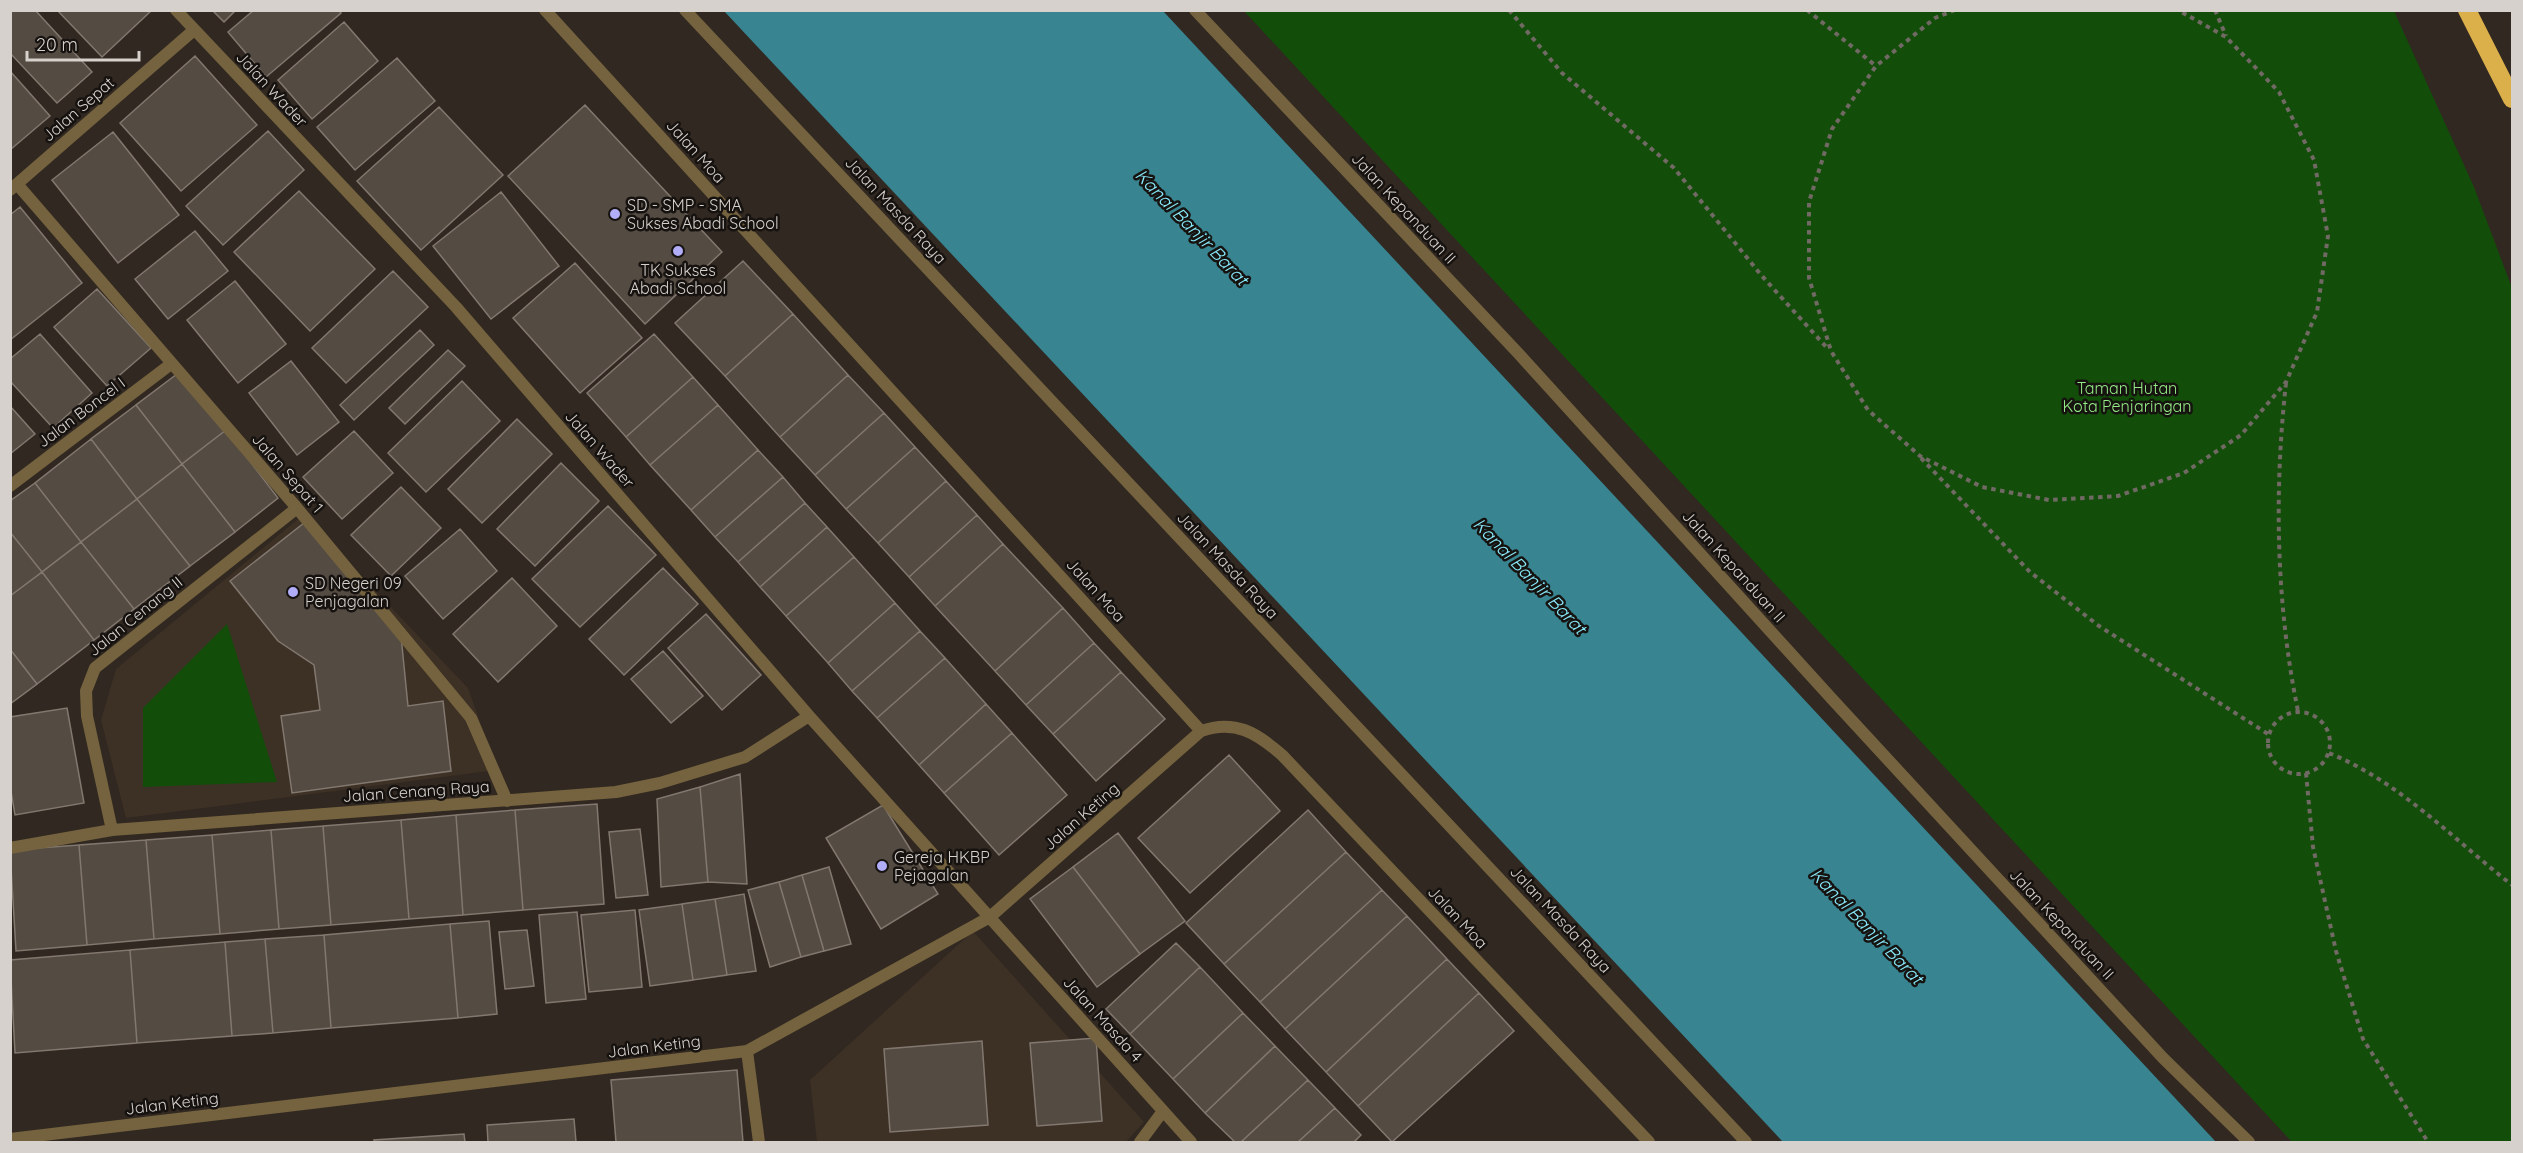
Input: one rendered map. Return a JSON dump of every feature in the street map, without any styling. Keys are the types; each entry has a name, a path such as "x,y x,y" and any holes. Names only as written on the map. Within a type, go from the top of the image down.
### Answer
{"highway":[{"path":"2467,10 2512,99"}],"street":[{"name":"Jalan Wader","path":"176,10 456,307 809,716 990,917"},
{"name":"Jalan Moa","path":"545,10 1202,731 1216,726 1238,728 1260,736 1282,755 1649,1143"},
{"name":"Jalan Masda Raya","path":"685,10 1746,1143"},
{"name":"Jalan Kepanduan II","path":"1195,10 1518,353 1832,699 2163,1058 2249,1143"},
{"name":"Jalan Sepat","path":"14,187 194,30"},
{"name":"Jalan Sepat 1","path":"14,187 297,508 471,718 507,801"},
{"name":"Jalan Boncel I","path":"10,486 171,364"},
{"name":"Jalan Cenang II","path":"112,830 87,716 86,691 95,668 297,508"},
{"name":"Jalan Cenang Raya","path":"10,848 112,830 616,792 660,783 745,757 809,716"},
{"name":"Jalan Keting","path":"10,1138 747,1051 990,917 1202,731"},
{"name":"Jalan Masda 4","path":"990,917 1191,1143"},
{"path":"747,1051 759,1143"},
{"path":"1140,1143 1163,1112"}],"path":[{"path":"1509,10 1562,74 1674,168 1762,276 1831,351 1868,410 1920,456 2030,572 2099,626 2268,734"},
{"path":"1807,10 1876,66"},
{"path":"1831,351 1809,278 1809,202 1832,129 1876,66 1935,18 1955,10"},
{"path":"1920,456 1982,487 2049,500 2118,496 2184,474 2241,435 2286,382 2318,312 2328,236 2314,160 2279,92 2226,37 2178,10"},
{"path":"2215,10 2226,37"},
{"path":"2286,382 2280,433 2280,548 2283,616 2298,711"},
{"path":"2298,711 2308,712 2324,724 2329,733 2329,753 2316,770 2294,774 2276,764 2267,745 2268,734 2279,718 2298,711"},
{"path":"2329,753 2361,766 2408,798 2512,885"},
{"path":"2306,773 2313,847 2336,951 2363,1039 2428,1143"}],"shaded area":[{"name":"SD Negeri 09 Penjagalan","path":"303,515 468,688 497,770 126,818 101,720 116,669"},
{"path":"973,931 1144,1122 1126,1142 817,1142 810,1080"}],"green space":[{"name":"Taman Hutan Kota Penjaringan","path":"1244,11 2394,11 2474,187 2512,288 2512,1142 2292,1142"},
{"path":"227,624 277,782 143,787 143,708"}],"water":[{"name":"Kanal Banjir Barat","path":"724,11 1163,11 2216,1142 1783,1142"}],"building":[{"path":"11,10 35,10 92,72 57,103 10,53"},
{"path":"57,10 152,10 102,57"},
{"path":"212,10 236,10 224,22"},
{"path":"254,10 339,10 341,13 266,77 228,32"},
{"path":"344,22 378,61 312,119 278,80"},
{"path":"195,56 257,125 181,191 120,123"},
{"path":"397,58 435,101 355,170 317,127"},
{"path":"10,71 50,116 10,150"},
{"name":"SD - SMP - SMA Sukses Abadi School","path":"585,105 722,252 645,324 508,176"},
{"path":"439,107 503,175 421,250 357,181"},
{"path":"268,131 304,170 223,245 186,206"},
{"path":"113,132 179,215 118,263 52,180"},
{"path":"299,191 375,269 310,331 234,252"},
{"path":"501,192 559,266 491,319 433,246"},
{"path":"20,207 82,283 10,340 10,215"},
{"path":"195,231 228,271 168,319 135,279"},
{"path":"743,261 793,314 725,376 675,323"},
{"path":"575,263 642,338 580,393 513,318"},
{"path":"393,271 428,307 346,383 312,348"},
{"path":"235,281 286,344 238,383 187,320"},
{"path":"97,289 151,348 107,386 54,327"},
{"path":"793,314 848,375 780,437 725,376"},
{"path":"420,330 434,345 354,420 340,405"},
{"path":"40,334 92,393 53,428 10,381 10,359"},
{"path":"654,334 693,377 626,437 587,393"},
{"path":"448,350 465,366 405,424 389,408"},
{"path":"291,361 339,422 297,455 249,393"},
{"path":"177,374 226,430 182,464 136,405"},
{"path":"848,375 884,413 815,475 780,437"},
{"path":"693,377 718,405 650,465 626,437"},
{"path":"462,381 500,421 426,492 388,453"},
{"path":"136,405 182,464 137,499 91,439"},
{"path":"718,405 758,450 691,510 650,465"},
{"path":"10,406 35,434 10,454"},
{"path":"884,413 915,447 846,509 815,475"},
{"path":"517,419 552,454 482,523 448,489"},
{"path":"226,430 278,498 235,532 182,464"},
{"path":"354,431 393,473 342,519 303,477"},
{"path":"91,439 137,499 81,542 35,483"},
{"path":"915,447 946,481 878,543 846,509"},
{"path":"758,450 783,477 715,537 691,510"},
{"path":"561,463 599,501 535,566 497,529"},
{"path":"182,464 235,532 190,566 137,499"},
{"path":"783,477 805,503 738,562 715,537"},
{"path":"946,481 977,515 909,577 878,543"},
{"path":"35,483 81,542 42,572 10,532 10,501"},
{"path":"401,487 441,528 391,576 351,535"},
{"path":"137,499 190,566 134,609 81,542"},
{"path":"805,503 827,527 760,587 738,562"},
{"path":"608,506 656,555 580,627 532,579"},
{"path":"977,515 1003,544 935,606 909,577"},
{"path":"304,523 401,636 408,706 443,701 451,771 292,793 281,716 320,710 314,665 278,641 230,581"},
{"path":"827,527 854,557 786,616 760,587"},
{"path":"460,529 497,571 443,619 405,576"},
{"path":"10,532 42,572 10,596"},
{"path":"81,542 134,609 94,640 42,572"},
{"path":"1003,544 1063,608 995,671 935,606"},
{"path":"854,557 895,603 828,663 786,616"},
{"path":"663,568 698,604 624,675 589,639"},
{"path":"42,572 94,640 37,684 10,649 10,596"},
{"path":"512,578 557,626 498,682 453,634"},
{"path":"895,603 920,631 852,691 828,663"},
{"path":"1063,608 1094,643 1026,705 995,671"},
{"path":"706,614 761,675 722,710 668,648"},
{"path":"920,631 945,658 877,718 852,691"},
{"path":"1094,643 1121,672 1053,734 1026,705"},
{"path":"10,649 37,684 10,704"},
{"path":"663,651 703,696 671,723 631,679"},
{"path":"945,658 986,704 919,765 877,718"},
{"path":"1121,672 1165,719 1096,781 1053,734"},
{"path":"986,704 1012,733 944,793 919,765"},
{"path":"67,708 84,803 15,815 10,785 10,717"},
{"path":"1012,733 1067,795 999,855 944,793"},
{"path":"1229,755 1280,811 1190,893 1138,838"},
{"path":"740,774 747,884 708,882 700,787"},
{"path":"700,787 708,882 661,887 657,799"},
{"path":"597,804 604,904 523,910 515,810"},
{"name":"Gereja HKBP Pejagalan","path":"883,805 938,894 881,929 826,838"},
{"path":"515,810 523,910 463,915 456,815"},
{"path":"1308,810 1346,852 1224,964 1186,923"},
{"path":"456,815 463,915 409,919 401,820"},
{"path":"401,820 409,919 331,925 323,826"},
{"path":"323,826 331,925 279,929 271,830"},
{"path":"640,829 648,895 616,898 609,832"},
{"path":"271,830 279,929 220,934 212,835"},
{"path":"1118,833 1185,921 1140,954 1073,867"},
{"path":"212,835 220,934 154,939 146,840"},
{"path":"146,840 154,939 87,945 79,845"},
{"path":"79,845 87,945 16,951 10,850"},
{"path":"1346,852 1382,890 1260,1002 1224,964"},
{"path":"829,867 851,944 824,951 802,875"},
{"path":"1073,867 1140,954 1097,987 1030,899"},
{"path":"802,875 824,951 801,957 779,882"},
{"path":"779,882 801,957 770,967 748,890"},
{"path":"1382,890 1407,916 1285,1029 1260,1002"},
{"path":"744,894 756,971 727,975 715,899"},
{"path":"715,899 727,975 693,980 682,904"},
{"path":"682,904 693,980 650,986 639,910"},
{"path":"635,910 642,987 589,992 581,915"},
{"path":"577,912 586,999 546,1003 539,915"},
{"path":"1407,916 1447,959 1326,1072 1285,1029"},
{"path":"489,921 497,1014 458,1018 450,924"},
{"path":"450,924 458,1018 331,1028 324,935"},
{"path":"527,930 534,986 505,989 499,932"},
{"path":"324,935 331,1028 273,1033 265,939"},
{"path":"265,939 273,1033 232,1036 225,942"},
{"path":"225,942 232,1036 137,1043 130,950"},
{"path":"1176,943 1200,967 1130,1034 1106,1009"},
{"path":"130,950 137,1043 15,1053 10,960"},
{"path":"1447,959 1479,993 1358,1106 1326,1072"},
{"path":"1200,967 1243,1013 1173,1079 1130,1034"},
{"path":"1479,993 1514,1031 1392,1142 1358,1106"},
{"path":"1243,1013 1275,1046 1205,1113 1173,1079"},
{"path":"1096,1038 1102,1121 1037,1126 1030,1043"},
{"path":"982,1041 988,1125 890,1132 884,1049"},
{"path":"1275,1046 1308,1080 1241,1142 1235,1142 1205,1113"},
{"path":"737,1070 743,1142 616,1142 611,1080"},
{"path":"1308,1080 1335,1108 1298,1142 1241,1142"},
{"path":"1335,1108 1361,1135 1354,1142 1298,1142"},
{"path":"574,1119 576,1142 488,1142 487,1125"},
{"path":"464,1134 465,1142 375,1142 374,1140"}],"place":[{"name":"SD - SMP - SMA Sukses Abadi School","path":"615,214"},
{"name":"TK Sukses Abadi School","path":"678,251"},
{"name":"SD Negeri 09 Penjagalan","path":"293,592"},
{"name":"Gereja HKBP Pejagalan","path":"882,866"}]}
